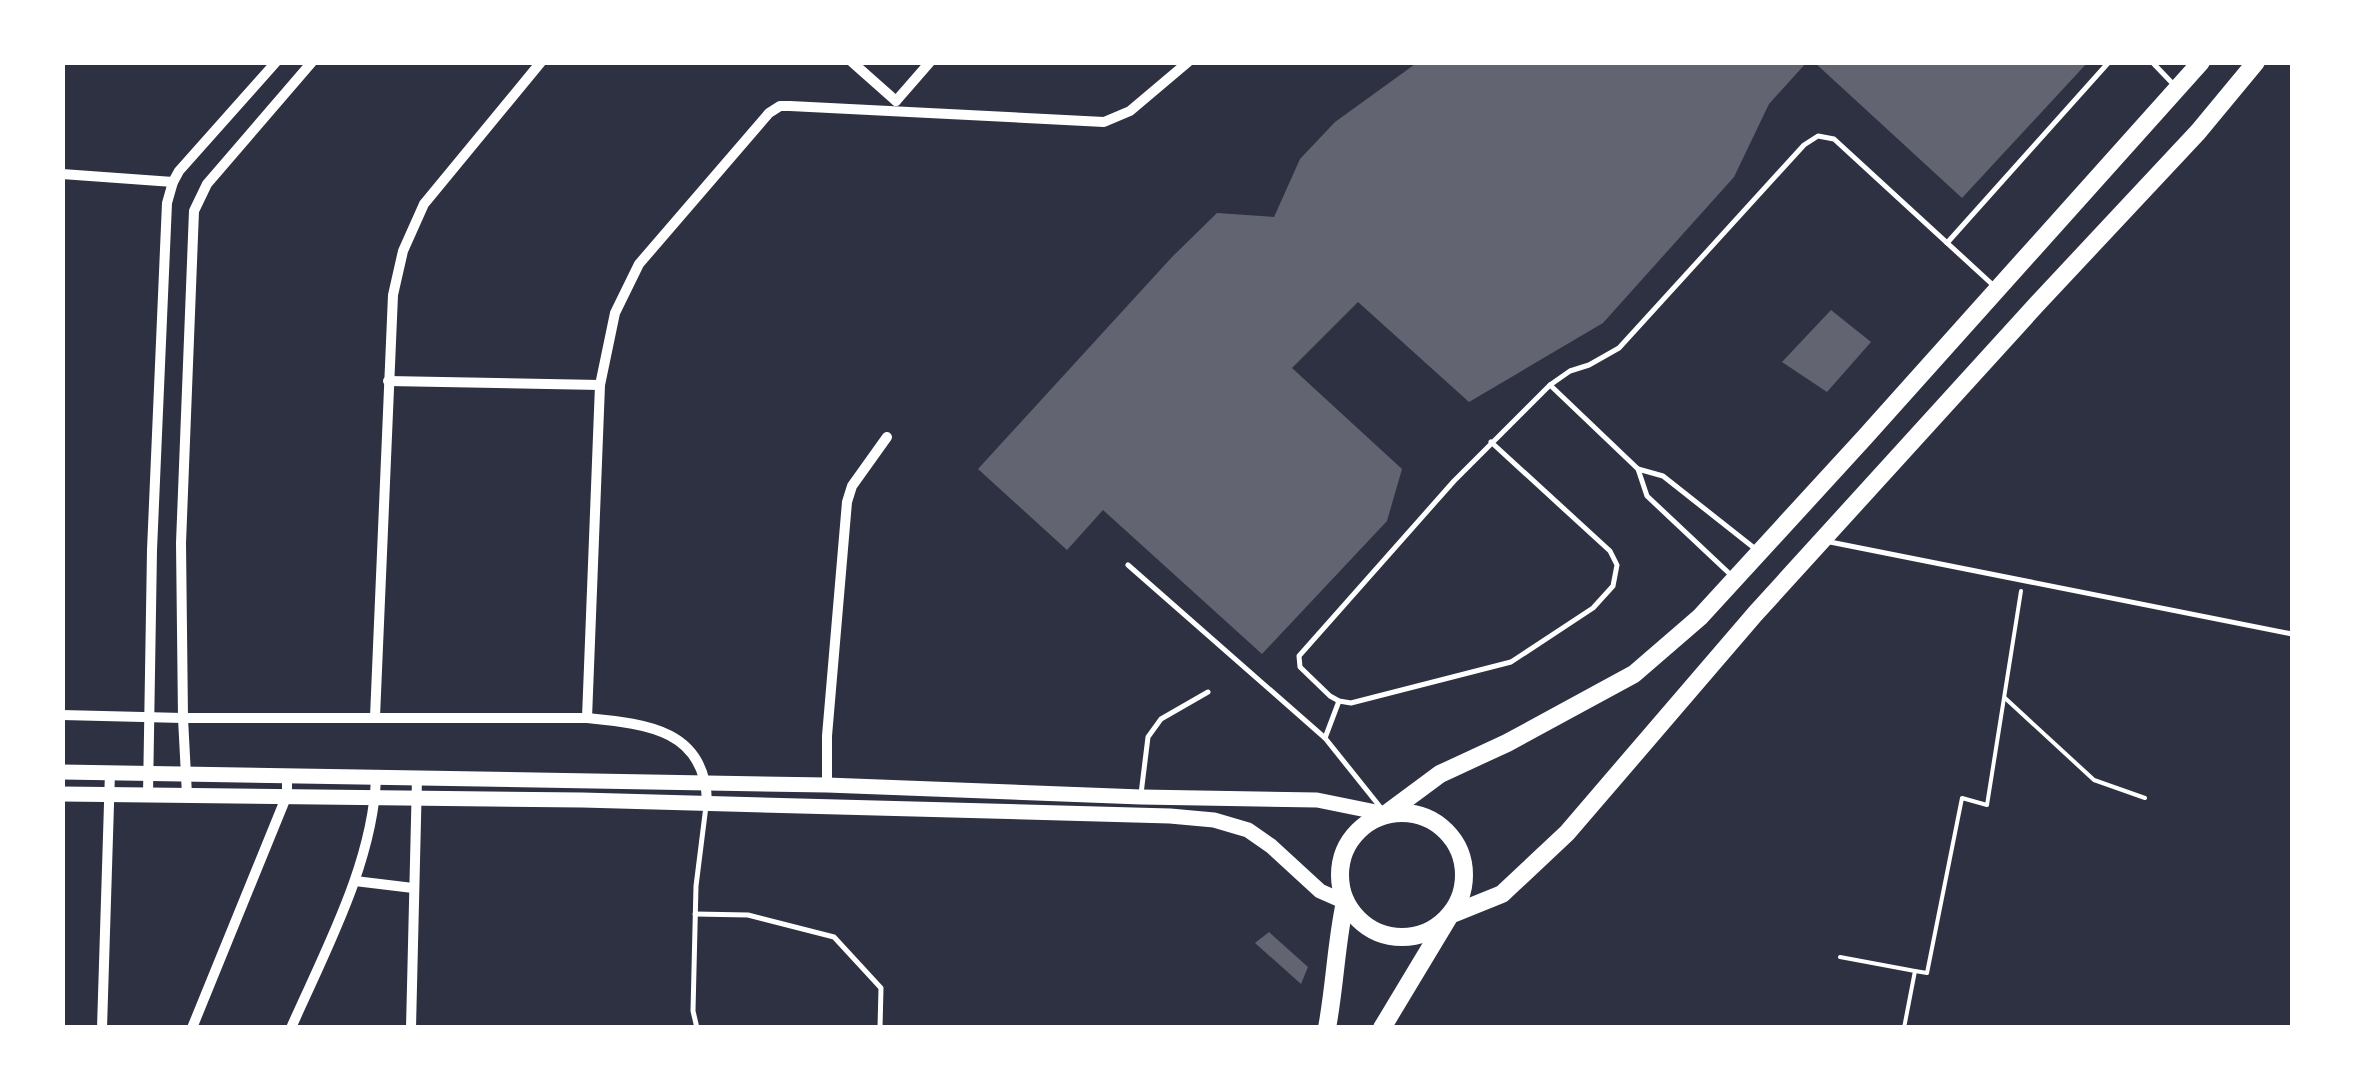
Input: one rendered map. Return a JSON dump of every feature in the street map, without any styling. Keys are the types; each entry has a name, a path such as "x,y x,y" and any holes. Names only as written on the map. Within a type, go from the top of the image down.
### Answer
{"main road":[{"path":"2201,62 1700,618 1634,674 1507,743 1440,774 1350,839 1341,859 1339,881 1345,902 1357,919 1374,931 1394,937 1414,936 1502,894 1538,862 1755,614 2198,132 2256,62"},
{"path":"62,772 827,785 1317,800 1386,814 1406,813 1425,817 1442,827 1455,842 1463,860 1464,880 1460,898 1382,1028"},
{"path":"62,794 706,803 1170,816 1214,820 1248,830 1320,891 1345,902"},
{"path":"1327,1028 1335,984 1336,942 1345,902"}],"street":[{"path":"148,795 152,550 167,203 179,171 276,62"},
{"path":"188,795 181,543 194,211 206,184 312,62"},
{"path":"375,717 393,295 403,251 424,204 541,62"},
{"path":"852,62 896,107"},
{"path":"896,107 930,62"},
{"path":"587,718 600,385 615,314 639,264 769,113 780,106 896,107 1104,122 1130,111 1188,62"},
{"path":"62,174 173,182"},
{"path":"388,382 600,385"},
{"path":"827,785 826,736 847,502 852,486 887,437"},
{"path":"62,714 184,718 587,718 634,723 665,732 694,754 706,784 706,803"},
{"path":"102,1028 110,772"},
{"path":"192,1028 286,796 287,776"},
{"path":"292,1028 355,881 375,797 376,776"},
{"path":"411,1028 417,778"},
{"path":"355,881 413,888"}],"lane":[{"path":"1947,243 2108,62"},
{"path":"2152,62 2177,88"},
{"path":"1490,442 1610,550 1617,565 1613,586 1593,608 1510,662 1350,703 1339,701 1300,667 1299,656 1490,442 1550,385 1619,348 1804,145 1818,136 1834,139 1998,289"},
{"path":"1550,385 1638,470 1647,496 1736,580"},
{"path":"1638,470 1663,476 1759,553"},
{"path":"1822,541 2292,634"},
{"path":"1128,565 1325,738 1386,814"},
{"path":"1141,797 1148,737 1161,719 1208,692"},
{"path":"1325,738 1339,701"},
{"path":"697,1028 693,1011 696,886 706,803"},
{"path":"696,914 748,915 834,937 881,988 880,1028"}],"path":[{"path":"1840,957 1927,973 1962,798 1986,805 2022,581"},
{"path":"2005,698 2094,780 2144,798"},
{"path":"1904,1028 1915,971"}],"building":[{"path":"1418,62 1807,62 1769,104 1734,177 1603,323 1469,402 1358,302 1292,368 1402,469 1387,521 1262,654 1103,510 1067,550 978,469 1217,213 1274,217 1300,159 1335,122"},
{"path":"1814,62 2088,62 1962,198"},
{"path":"1831,310 1871,342 1827,392 1782,362"},
{"path":"1269,932 1308,967 1301,984 1255,943"}]}
